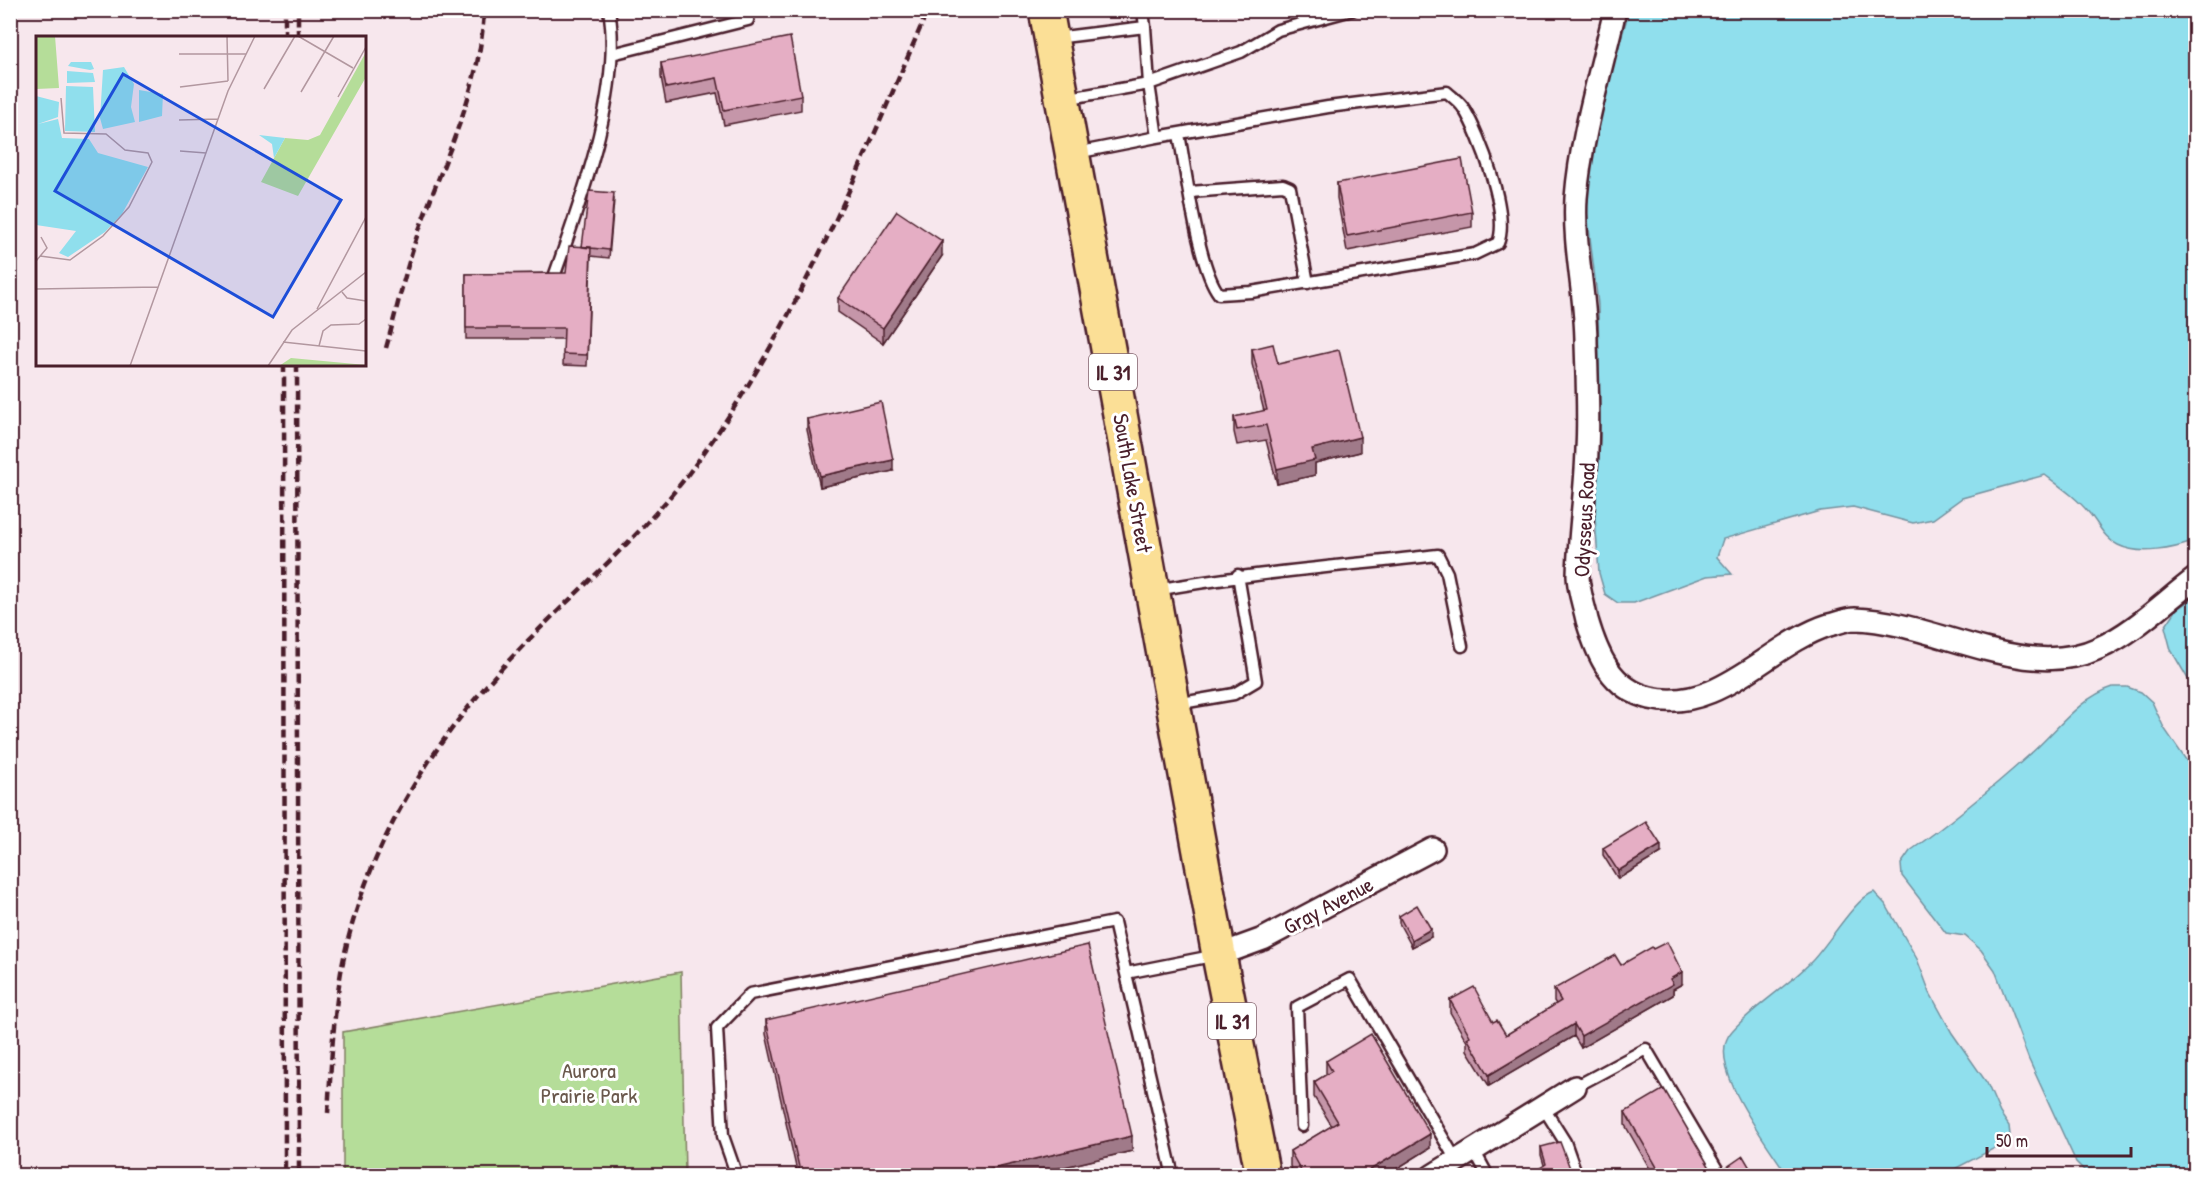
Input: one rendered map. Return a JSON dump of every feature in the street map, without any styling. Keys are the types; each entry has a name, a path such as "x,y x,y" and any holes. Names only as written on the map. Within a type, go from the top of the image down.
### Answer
{"main road":[{"name":"South Lake Street","path":"1049,24 1219,955"},
{"name":"IL 31","path":"1219,955 1263,1176"}],"street":[{"name":"Odysseus Road","path":"1615,10 1583,153 1576,199 1577,243 1586,312 1587,447 1578,578 1595,646 1603,665 1619,682 1650,698 1688,698 1737,680 1787,644 1816,629 1850,619 1881,621 2024,657 2050,661 2073,658 2102,647 2196,578"},
{"name":"Gray Avenue","path":"1219,955 1263,939 1433,849"},
{"path":"1432,1176 1575,1087"}],"lane":[{"path":"555,274 605,114 614,36 609,10"},
{"path":"612,54 748,20 749,10"},
{"path":"1143,10 1149,84 1157,137"},
{"path":"1063,99 1149,84 1241,52 1278,30 1352,10"},
{"path":"1049,24 1145,27"},
{"path":"1073,153 1328,107 1447,92 1463,108 1492,171 1503,232 1498,243 1475,254 1251,292 1219,294 1213,286 1202,255 1179,134"},
{"path":"1190,192 1283,185 1290,188 1308,283"},
{"path":"1153,590 1238,575 1306,571 1438,555 1447,573 1462,646"},
{"path":"1173,705 1234,694 1256,681 1238,575"},
{"path":"737,1176 723,1136 717,1028 750,994 1114,922 1173,1176"},
{"path":"1126,973 1219,955"},
{"path":"1302,1126 1297,1007 1350,979 1465,1155 1488,1176"},
{"path":"1575,1087 1646,1048 1721,1176"},
{"path":"1543,1107 1565,1142 1577,1176"}],"green space":[{"name":"Aurora Prairie Park","path":"681,972 685,1175 343,1175 343,1032"}],"water":[{"path":"1629,11 2195,11 2195,541 2177,547 2146,551 2118,545 2106,535 2080,503 2045,475 1962,498 1933,519 1913,523 1853,507 1820,511 1723,539 1717,557 1732,574 1707,576 1634,603 1618,603 1605,594 1599,573 1595,517 1600,440 1598,304 1587,212 1596,126"},
{"path":"2195,597 2195,691 2171,650 2165,627 2177,609"},
{"path":"2113,687 2127,687 2141,692 2152,702 2164,728 2195,773 2195,1175 2102,1175 2091,1168 2085,1171 2076,1162 2029,1060 1995,970 1981,950 1965,936 1946,933 1902,876 1901,864 1910,851 2000,781 2089,699"},
{"path":"1874,892 1886,905 1917,959 1930,993 1952,1033 1987,1083 2000,1113 2009,1126 2010,1135 1995,1148 1943,1175 1787,1175 1754,1125 1731,1083 1725,1063 1725,1045 1732,1031 1811,962 1850,912"}],"building":[{"path":"790,37 801,95 724,110 717,78 666,88 661,63"},
{"path":"1462,159 1472,212 1347,236 1337,183"},
{"path":"589,191 614,193 609,250 582,247"},
{"path":"897,211 942,241 883,328 838,298"},
{"path":"569,246 591,247 587,355 563,354 564,328 466,328 466,274 566,273"},
{"path":"1273,344 1278,364 1339,350 1360,437 1312,449 1315,460 1277,469 1266,425 1237,430 1234,417 1267,410 1252,349"},
{"path":"881,402 893,460 820,476 807,419"},
{"path":"1646,822 1661,845 1618,871 1603,848"},
{"path":"1417,905 1431,929 1412,940 1399,916"},
{"path":"1667,942 1682,972 1670,979 1673,984 1581,1036 1574,1024 1489,1075 1467,1038 1470,1036 1450,1000 1474,987 1493,1022 1497,1020 1506,1035 1561,1001 1554,989 1615,955 1621,965 1652,947 1653,949"},
{"path":"1088,945 1132,1136 962,1176 801,1176 766,1020"},
{"path":"1371,1034 1430,1134 1360,1176 1304,1176 1290,1151 1338,1122 1314,1082 1332,1071 1326,1061"},
{"path":"1664,1089 1713,1173 1724,1169 1743,1156 1753,1173 1749,1176 1662,1176 1625,1112"},
{"path":"1560,1142 1573,1176 1528,1176 1546,1164 1541,1147"}],"railway":[{"path":"285,10 285,36"},
{"path":"298,10 298,36"},
{"path":"386,348 415,242 467,100 481,41 484,10"},
{"path":"328,1113 336,1007 351,927 384,841 405,801 429,761 484,688 536,632 605,566 670,497 726,420 761,364 822,249 928,10"},
{"path":"284,366 285,1176"},
{"path":"297,366 299,1176"}]}
